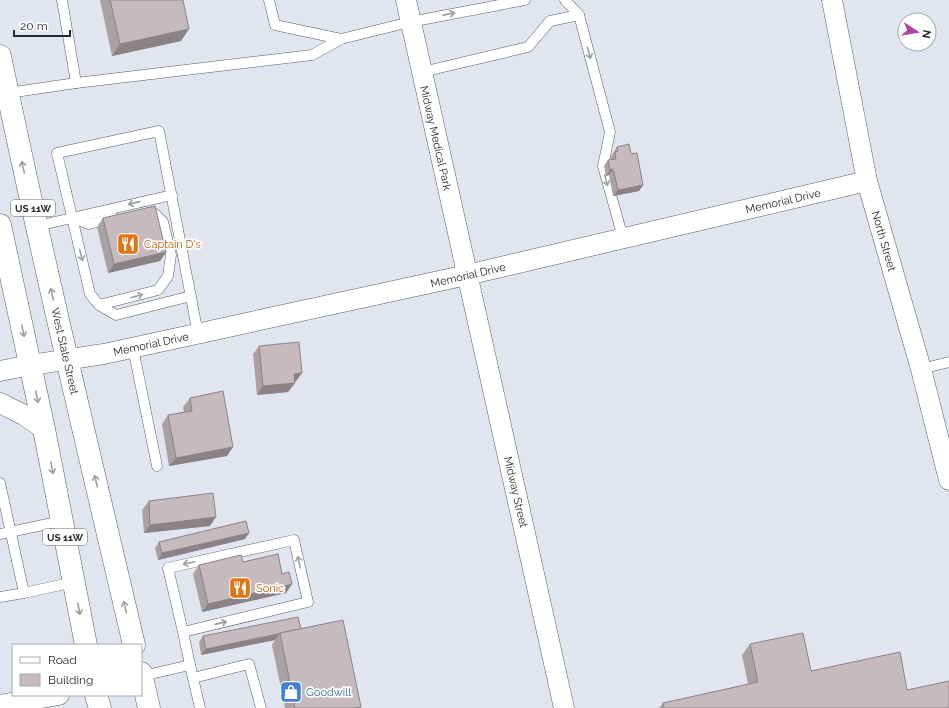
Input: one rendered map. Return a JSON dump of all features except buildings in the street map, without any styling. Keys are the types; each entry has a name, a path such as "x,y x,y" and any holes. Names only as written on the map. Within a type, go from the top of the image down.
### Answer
{"main road":[{"name":"West State Street","path":"0,56 67,359 134,644"},
{"name":"US 11W","path":"0,225 31,365 86,644"},
{"path":"142,679 149,708"},
{"path":"96,696 100,708"}],"street":[{"name":"Midway Medical Park","path":"406,0 467,275"},
{"name":"North Street","path":"832,0 867,181 921,369 949,480"},
{"name":"Memorial Drive","path":"0,371 104,354 198,334 467,275 867,181"},
{"name":"Midway Street","path":"467,275 564,708"},
{"path":"0,403 24,415 44,429"},
{"path":"0,705 53,696"}],"lane":[{"path":"62,0 76,83"},
{"path":"269,0 275,25 341,39"},
{"path":"8,93 76,83 312,54 341,39 410,22 525,0"},
{"path":"565,0 579,16 610,132 603,166 623,238"},
{"path":"422,72 528,47 550,21 579,16"},
{"path":"191,296 116,315 99,305 90,294 57,153 159,131 172,195 191,296 198,334"},
{"path":"37,226 172,195"},
{"path":"71,218 89,224 141,212 155,214 163,222 171,255 168,276 158,290 99,305"},
{"path":"133,348 157,466"},
{"path":"921,369 949,362"},
{"path":"0,483 24,593"},
{"path":"0,534 62,520"},
{"path":"183,632 308,602 294,540 168,568 200,708"},
{"path":"0,597 74,582"},
{"path":"193,678 249,664 261,708"},
{"path":"142,675 190,665"}],"place":[{"name":"Captain D's","path":"128,244"},
{"name":"Sonic","path":"240,588"},
{"name":"Goodwill","path":"291,692"}]}
